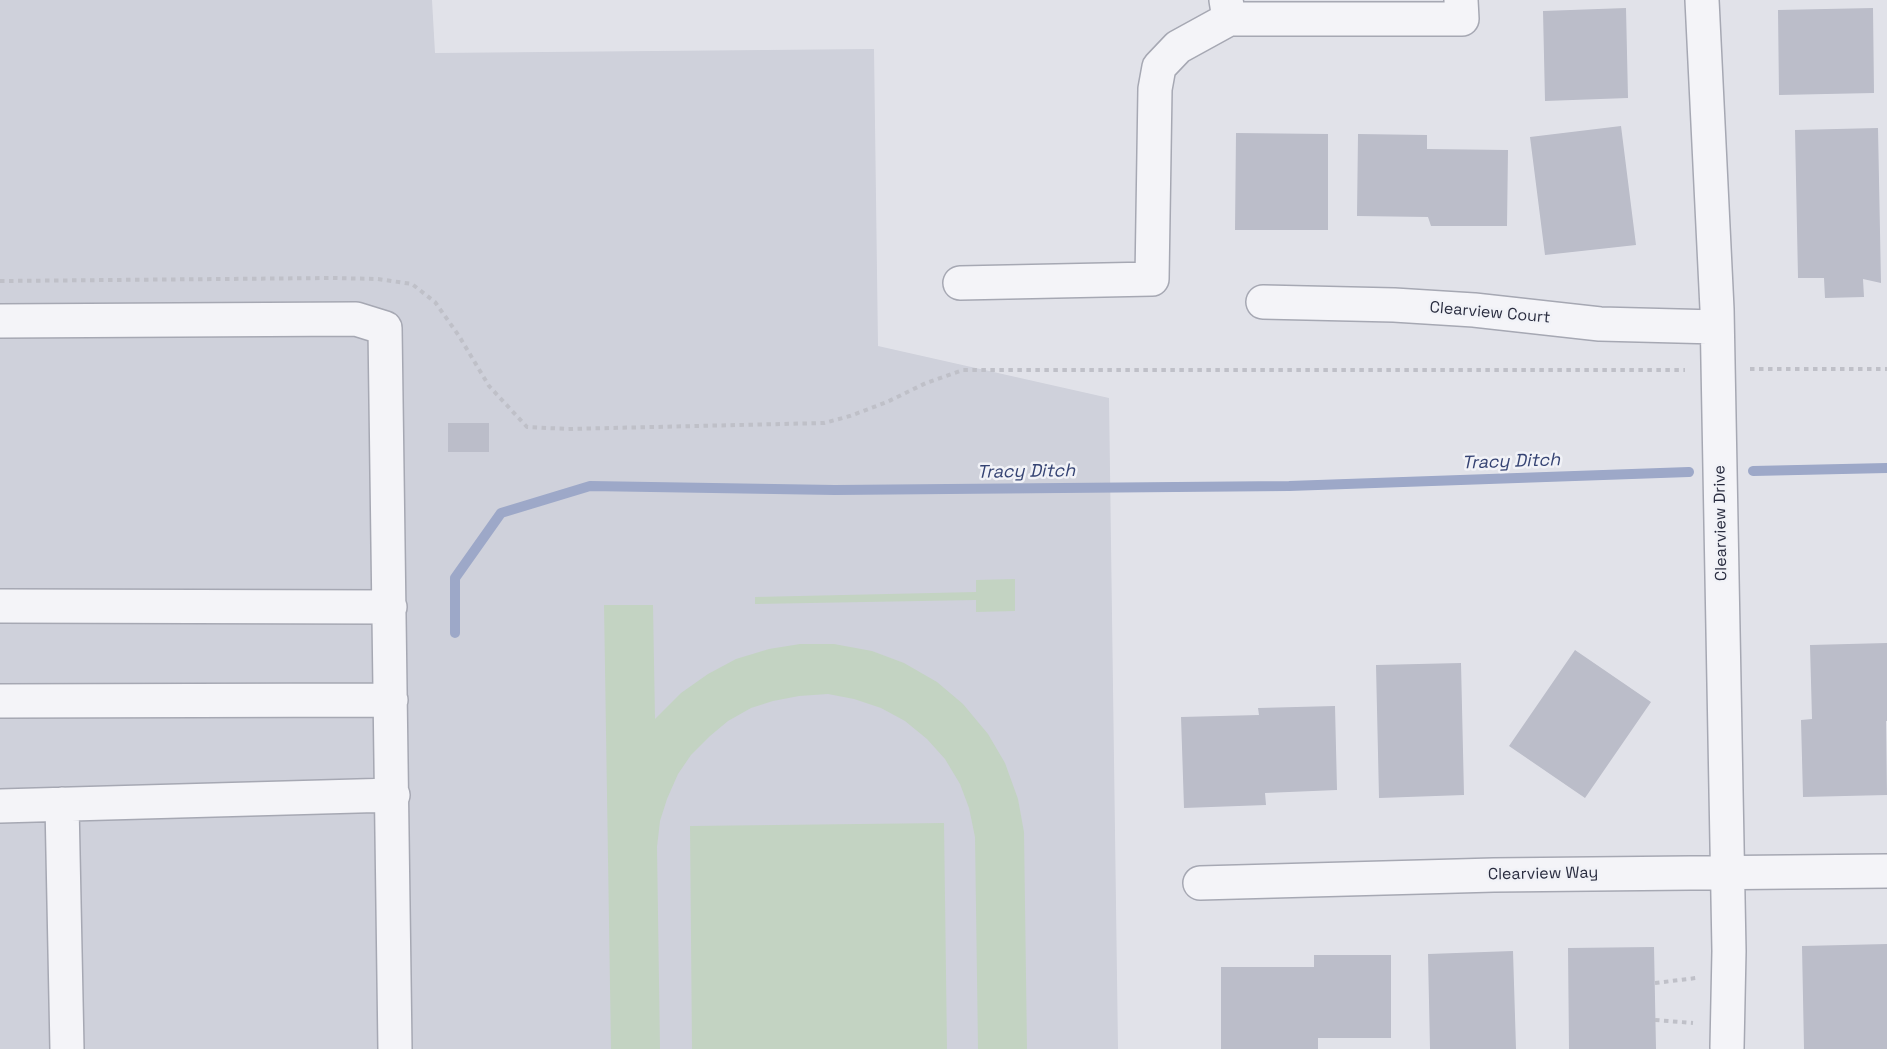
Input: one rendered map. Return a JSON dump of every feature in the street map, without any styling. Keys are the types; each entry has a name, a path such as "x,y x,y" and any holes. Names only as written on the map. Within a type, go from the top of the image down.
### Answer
{"street":[{"path":"960,283 1152,279 1155,89 1159,67 1178,47 1227,9 1462,19 1461,0"},
{"name":"Clearview Drive","path":"1702,0 1717,327 1728,873 1727,1047"},
{"name":"Clearview Court","path":"1263,302 1394,305 1474,310 1600,324 1717,327"},
{"path":"0,321 356,319 385,328 395,1049"},
{"path":"0,606 390,607"},
{"path":"0,700 391,700"},
{"path":"0,806 393,795"},
{"path":"62,804 68,1049"},
{"name":"Clearview Way","path":"1200,883 1494,875 1887,872"}],"path":[{"path":"0,281 332,278 378,279 412,284 435,302 459,336 489,386 527,427 568,429 824,423 887,402 926,383 963,370 1887,369"},
{"path":"1655,983 1728,974"}],"shaded area":[{"path":"0,0 432,0 435,53 874,49 878,346 1109,398 1118,1049 0,1049"}],"green space":[{"path":"1015,579 1015,611 976,612 976,600 755,604 755,597 976,592 976,580"},
{"path":"604,605 653,605 655,719 681,693 708,674 736,659 769,649 800,644 834,644 872,651 904,663 937,682 963,704 988,734 1005,763 1018,799 1024,832 1027,1049 978,1049 975,837 969,808 960,784 945,759 927,739 905,721 881,708 854,699 828,694 799,696 751,708 728,721 710,736 691,755 678,774 660,821 657,847 660,1049 611,1049"},
{"path":"944,823 947,1049 692,1049 690,826"}],"building":[{"path":"1626,8 1628,98 1545,101 1543,11"},
{"path":"1873,8 1874,93 1779,95 1778,10"},
{"path":"1621,126 1636,245 1545,255 1530,137"},
{"path":"1878,128 1881,283 1863,279 1864,297 1825,298 1824,278 1798,278 1795,130"},
{"path":"1236,133 1328,134 1328,230 1235,230"},
{"path":"1358,134 1427,135 1427,149 1508,150 1507,226 1431,226 1428,217 1357,216"},
{"path":"448,423 489,423 489,452 448,452"},
{"path":"1887,643 1887,795 1803,797 1801,720 1812,719 1810,645"},
{"path":"1575,650 1651,702 1585,798 1509,746"},
{"path":"1461,663 1464,795 1379,798 1376,665"},
{"path":"1335,706 1337,790 1265,793 1266,805 1184,808 1181,717 1259,715 1258,708"},
{"path":"1887,944 1887,1049 1804,1049 1802,946"},
{"path":"1654,947 1656,1049 1569,1049 1568,948"},
{"path":"1513,951 1516,1049 1430,1049 1428,954"},
{"path":"1314,955 1391,955 1391,1038 1318,1038 1318,1049 1221,1049 1221,967 1314,967"}],"waterway":[{"name":"Tracy Ditch","path":"1753,471 1887,468"},
{"name":"Tracy Ditch","path":"455,633 455,578 501,513 590,486 835,490 1289,486 1689,472"}]}
